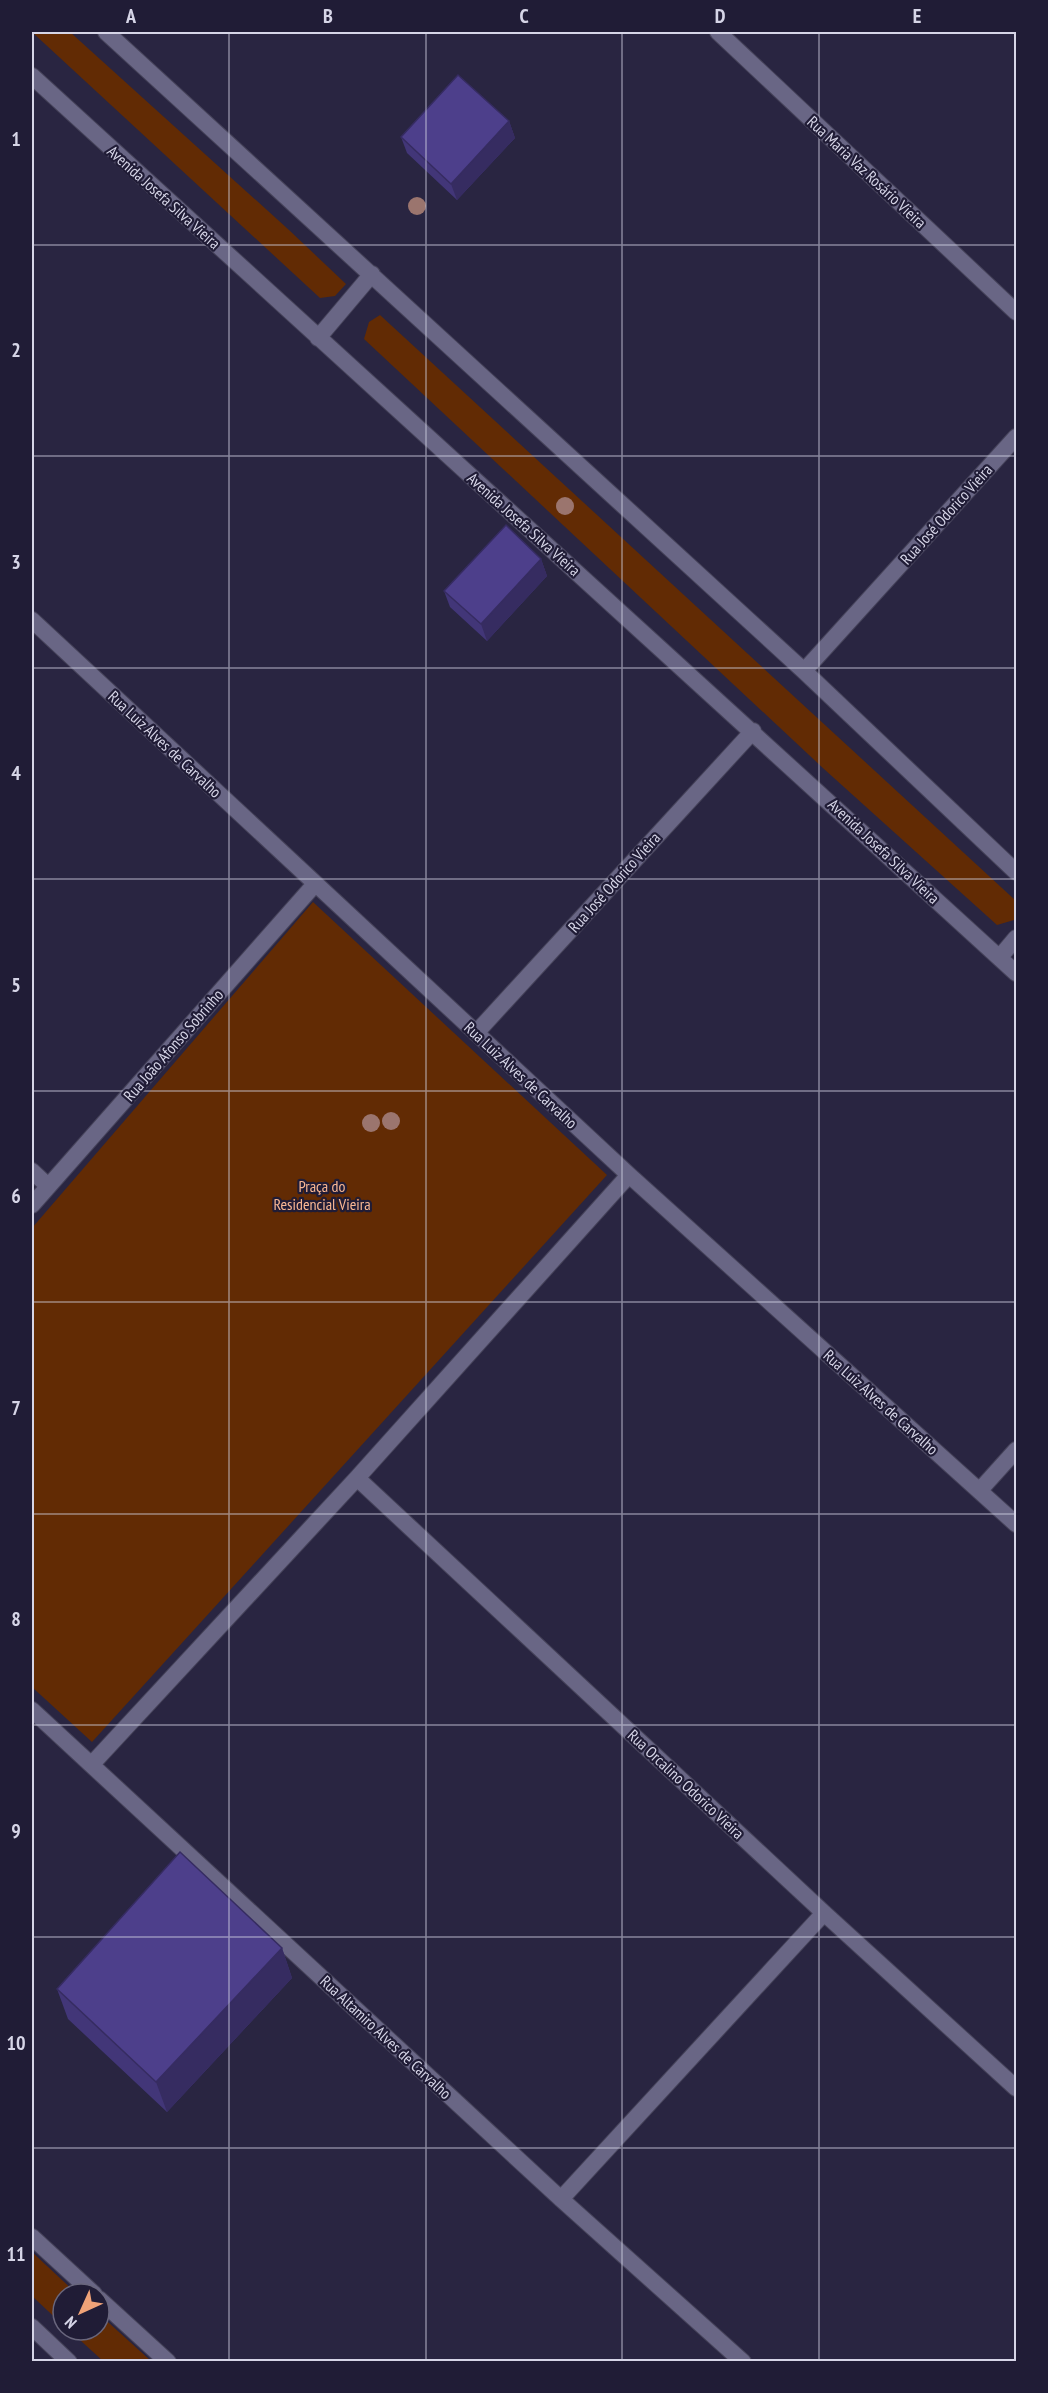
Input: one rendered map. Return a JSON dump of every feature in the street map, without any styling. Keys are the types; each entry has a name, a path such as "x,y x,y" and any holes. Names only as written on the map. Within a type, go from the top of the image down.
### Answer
{"street":[{"path":"106,32 804,671 1017,872"},
{"name":"Rua Maria Vaz Rosário Vieira","path":"718,32 1017,312"},
{"name":"Avenida Josefa Silva Vieira","path":"32,76 1017,973"},
{"path":"318,338 372,274"},
{"name":"Rua José Odorico Vieira","path":"804,671 1017,437"},
{"name":"Rua Luiz Alves de Carvalho","path":"32,620 629,1174 1017,1524"},
{"name":"Rua José Odorico Vieira","path":"476,1033 753,731"},
{"name":"Rua João Afonso Sobrinho","path":"32,1205 315,884"},
{"path":"1000,957 1017,938"},
{"path":"32,1172 48,1186"},
{"path":"92,1764 357,1478 629,1174"},
{"path":"980,1490 1017,1450"},
{"name":"Rua Orcalino Odorico Vieira","path":"357,1478 824,1913 1017,2088"},
{"name":"Rua Altamiro Alves de Carvalho","path":"32,1710 561,2199 743,2361"},
{"path":"561,2199 824,1913"},
{"path":"32,2237 81,2282"},
{"path":"111,2309 168,2361"},
{"path":"32,2327 69,2361"}],"green space":[{"path":"32,32 70,32 346,284 335,296 320,298"},
{"path":"380,315 1015,900 1014,920 997,925 824,769 364,339 369,322"},
{"name":"Praça do Residencial Vieira","path":"313,902 607,1175 92,1742 32,1687 32,1228"},
{"path":"32,2252 64,2282 51,2282 51,2314 32,2296"},
{"path":"111,2325 151,2361 103,2361 82,2342 111,2342"}],"building":[{"path":"458,75 509,121 451,184 401,137"},
{"path":"506,525 541,559 481,624 444,591"},
{"path":"180,1852 282,1948 156,2082 57,1989"}]}
